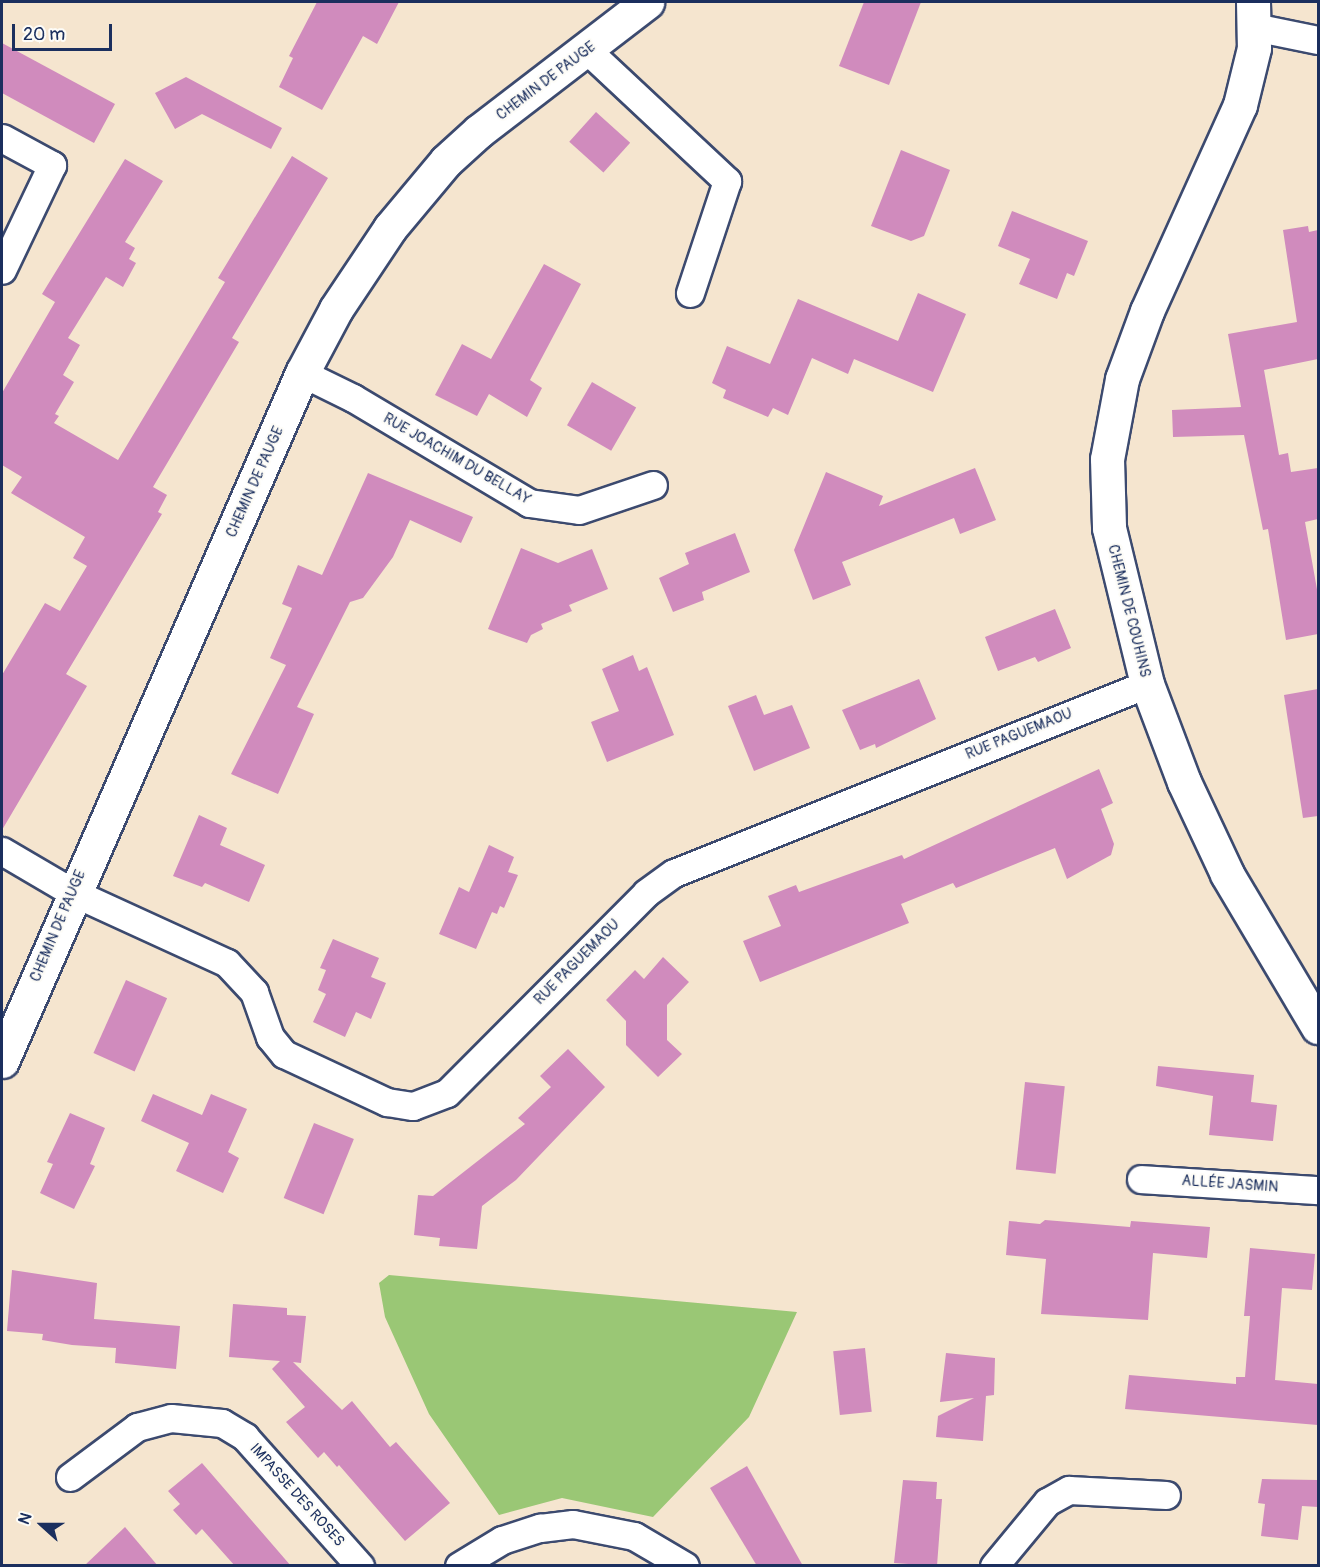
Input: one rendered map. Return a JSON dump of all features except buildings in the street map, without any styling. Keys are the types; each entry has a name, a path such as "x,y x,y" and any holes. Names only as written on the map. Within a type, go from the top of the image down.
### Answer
{"street":[{"name":"CHEMIN DE PAUGE","path":"2,1061 72,892 302,373 361,269 419,191 479,131 647,2"},
{"path":"1254,14 1318,40"},
{"name":"CHEMIN DE COUHINS","path":"1254,14 1254,48 1240,105 1147,311 1122,380 1112,423 1107,459 1109,528 1147,684 1184,782 1227,874 1318,1027"},
{"path":"587,50 727,182 690,293"},
{"path":"2,138 52,165 2,270"},
{"name":"RUE JOACHIM DU BELLAY","path":"302,373 353,398 529,503 579,510 652,485"},
{"name":"RUE PAGUEMAOU","path":"2,851 72,892 227,963 254,992 274,1043 293,1059 387,1102 419,1105 447,1093 646,893 674,873 1147,684"},
{"name":"ALLÉE JASMIN","path":"1141,1179 1318,1190"},
{"name":"IMPASSE DES ROSES","path":"70,1477 137,1427 171,1418 222,1423 245,1437 360,1566"},
{"path":"994,1566 1047,1502 1069,1490 1166,1495"},
{"path":"459,1566 502,1540 540,1528 573,1524 634,1536 685,1566"}],"green space":[{"path":"389,1275 797,1312 749,1417 653,1517 562,1498 499,1515 429,1414 385,1317 379,1283"}]}
